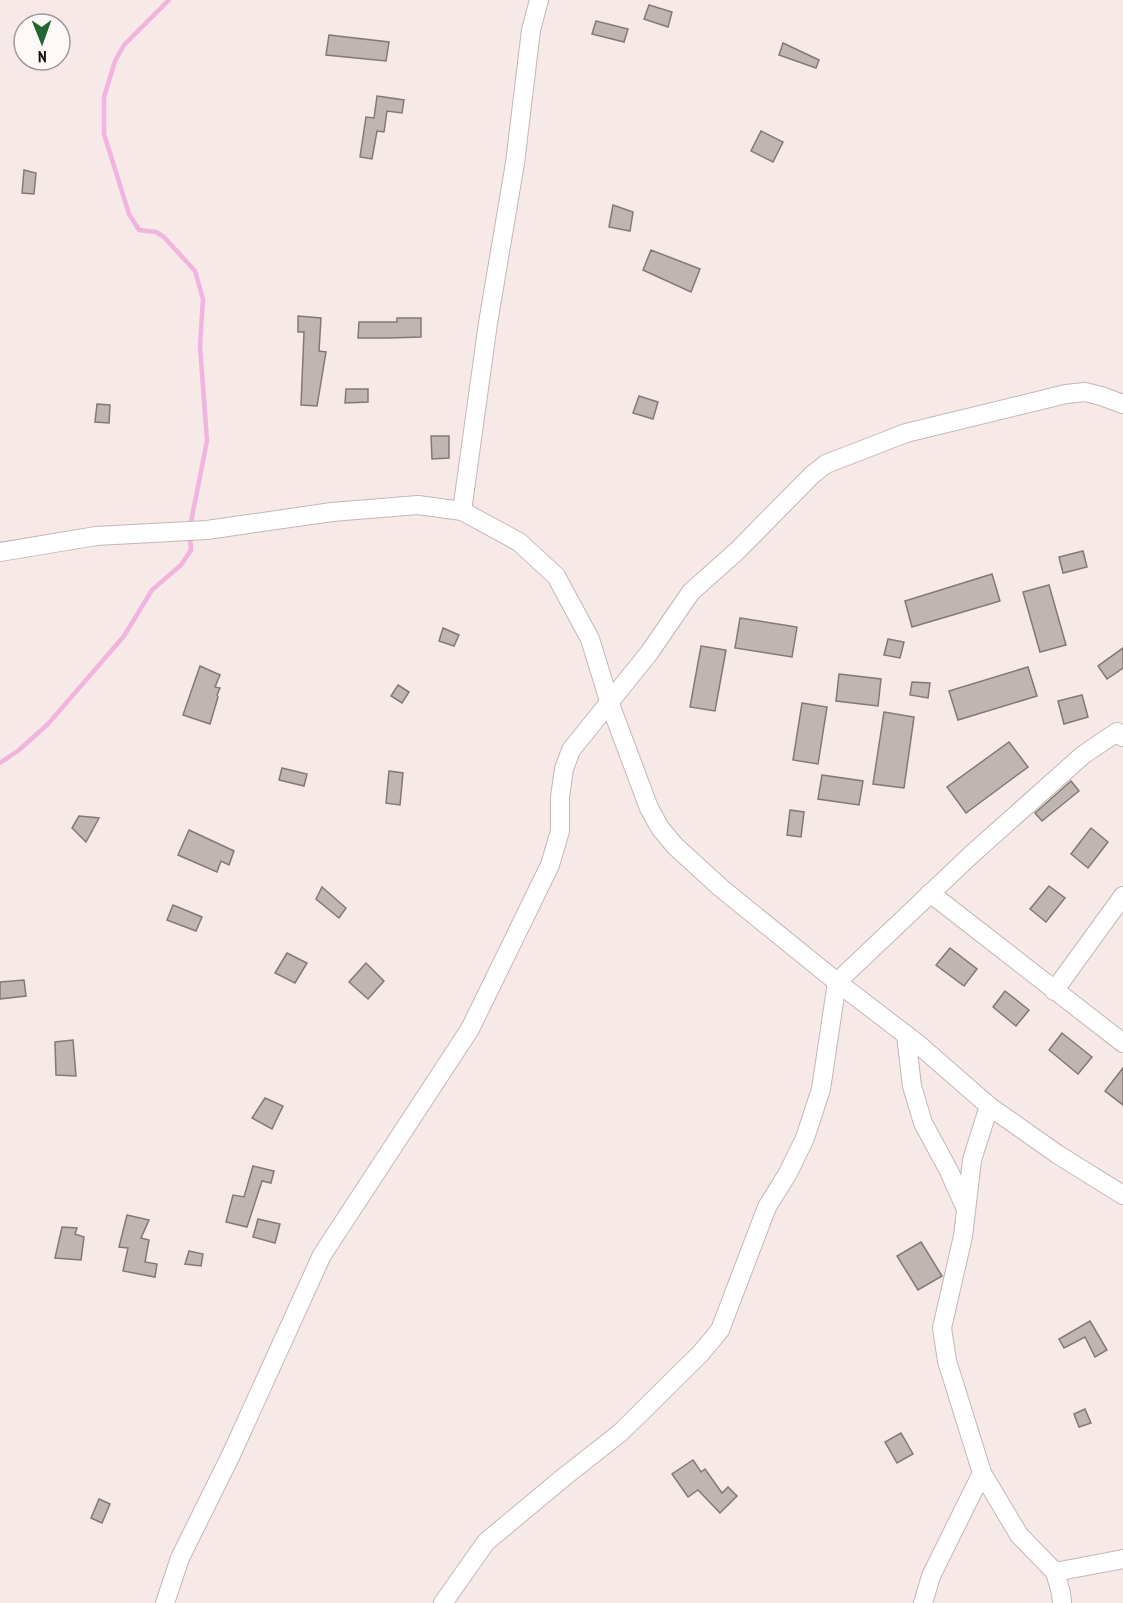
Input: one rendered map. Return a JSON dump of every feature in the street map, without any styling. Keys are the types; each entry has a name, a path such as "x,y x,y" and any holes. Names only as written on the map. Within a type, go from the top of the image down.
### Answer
{"street":[{"path":"462,512 488,323 515,163 531,30 539,0"},
{"path":"165,1603 180,1558 231,1455 322,1255 470,1029 549,865 560,831 560,796 564,769 571,750 649,653 691,592 737,551 812,475 826,464 906,433 1066,394 1085,392 1123,404"},
{"path":"0,552 96,536 207,530 332,512 418,505 462,512 519,542 556,576 590,639 610,704 649,808 660,828 675,846 721,888 906,1035 989,1106 1057,1154 1123,1195"},
{"path":"443,1603 486,1542 620,1433 701,1353 720,1330 767,1207 806,1138 822,1089 837,982 972,854 1083,755 1117,732 1123,737"},
{"path":"930,893 1123,1043"},
{"path":"1054,990 1123,896"},
{"path":"906,1035 912,1086 924,1123 966,1209"},
{"path":"989,1106 972,1160 963,1236 942,1328 947,1361 982,1473 1019,1535 1055,1572 1062,1603"},
{"path":"923,1603 931,1576 982,1473"},
{"path":"1055,1572 1123,1559"}],"building":[{"path":"649,5 672,12 668,27 644,19"},
{"path":"596,21 628,29 624,42 592,34"},
{"path":"329,35 389,42 386,61 326,55"},
{"path":"783,43 819,60 816,68 779,55"},
{"path":"377,96 404,100 402,113 387,111 384,132 377,131 372,159 360,157 366,117 374,118"},
{"path":"761,131 783,142 773,162 751,151"},
{"path":"24,170 36,173 34,194 22,193"},
{"path":"613,205 633,212 630,231 609,227"},
{"path":"651,250 700,269 691,292 643,270"},
{"path":"298,316 321,318 319,351 326,352 317,406 301,405 304,332 298,332"},
{"path":"397,318 421,318 421,337 358,338 359,322 397,322"},
{"path":"346,389 368,389 368,402 345,403"},
{"path":"639,396 658,402 653,419 633,413"},
{"path":"97,404 110,405 109,423 95,422"},
{"path":"431,436 449,436 449,458 432,459"},
{"path":"1083,551 1087,567 1063,573 1059,557"},
{"path":"992,574 1000,601 912,627 905,601"},
{"path":"1049,585 1066,645 1040,652 1023,592"},
{"path":"740,618 797,627 792,657 735,648"},
{"path":"443,628 459,635 454,646 439,641"},
{"path":"888,639 904,642 900,658 884,655"},
{"path":"701,646 726,650 715,711 690,707"},
{"path":"1123,648 1123,668 1107,679 1098,666"},
{"path":"200,666 220,675 215,687 220,688 210,724 183,715"},
{"path":"1028,667 1037,696 958,720 949,691"},
{"path":"839,674 881,679 878,706 836,701"},
{"path":"912,682 930,683 928,698 910,695"},
{"path":"398,685 409,692 402,703 391,696"},
{"path":"1082,695 1088,717 1064,724 1058,701"},
{"path":"802,703 827,707 818,764 793,760"},
{"path":"884,712 914,717 904,788 873,784"},
{"path":"1009,742 1028,767 966,813 947,787"},
{"path":"282,768 307,774 304,786 279,780"},
{"path":"389,771 403,773 400,805 386,803"},
{"path":"822,775 863,781 859,805 818,799"},
{"path":"1071,781 1079,791 1042,821 1035,813"},
{"path":"790,810 804,812 801,837 787,835"},
{"path":"79,816 99,818 86,842 72,828"},
{"path":"1091,828 1108,842 1088,868 1071,854"},
{"path":"189,830 234,851 229,865 221,861 217,872 178,855"},
{"path":"1049,886 1065,898 1046,922 1030,909"},
{"path":"322,887 346,908 339,918 316,899"},
{"path":"173,905 202,917 196,931 167,920"},
{"path":"950,948 977,969 964,986 936,965"},
{"path":"287,953 307,963 295,983 275,973"},
{"path":"366,963 384,981 368,999 349,982"},
{"path":"24,980 26,996 0,999 0,982"},
{"path":"1005,991 1029,1010 1016,1026 993,1007"},
{"path":"1062,1033 1092,1057 1078,1074 1049,1050"},
{"path":"73,1040 76,1076 56,1075 55,1042"},
{"path":"1123,1068 1123,1105 1105,1091"},
{"path":"265,1098 283,1106 272,1129 252,1118"},
{"path":"253,1166 274,1171 271,1183 262,1181 247,1227 226,1222 233,1195 244,1197"},
{"path":"127,1215 149,1220 141,1238 149,1240 145,1262 157,1264 155,1277 123,1271 128,1248 119,1247"},
{"path":"258,1219 280,1224 275,1243 253,1237"},
{"path":"62,1227 77,1228 75,1234 84,1237 81,1260 55,1258"},
{"path":"921,1242 942,1276 918,1290 897,1256"},
{"path":"189,1251 203,1254 201,1266 185,1264"},
{"path":"1090,1321 1107,1350 1095,1357 1085,1337 1064,1348 1059,1339"},
{"path":"1085,1409 1091,1423 1079,1427 1074,1414"},
{"path":"901,1433 913,1454 897,1463 885,1442"},
{"path":"693,1460 701,1472 705,1469 722,1493 728,1487 737,1496 720,1513 698,1490 688,1497 672,1474"},
{"path":"99,1499 110,1504 102,1523 91,1518"}],"waterway":[{"path":"169,0 124,45 115,61 104,97 104,134 129,214 139,230 156,232 164,237 195,271 203,299 200,346 207,441 190,527"},
{"path":"0,763 19,750 48,724 124,636 152,590 181,565 191,550 190,535"}]}
